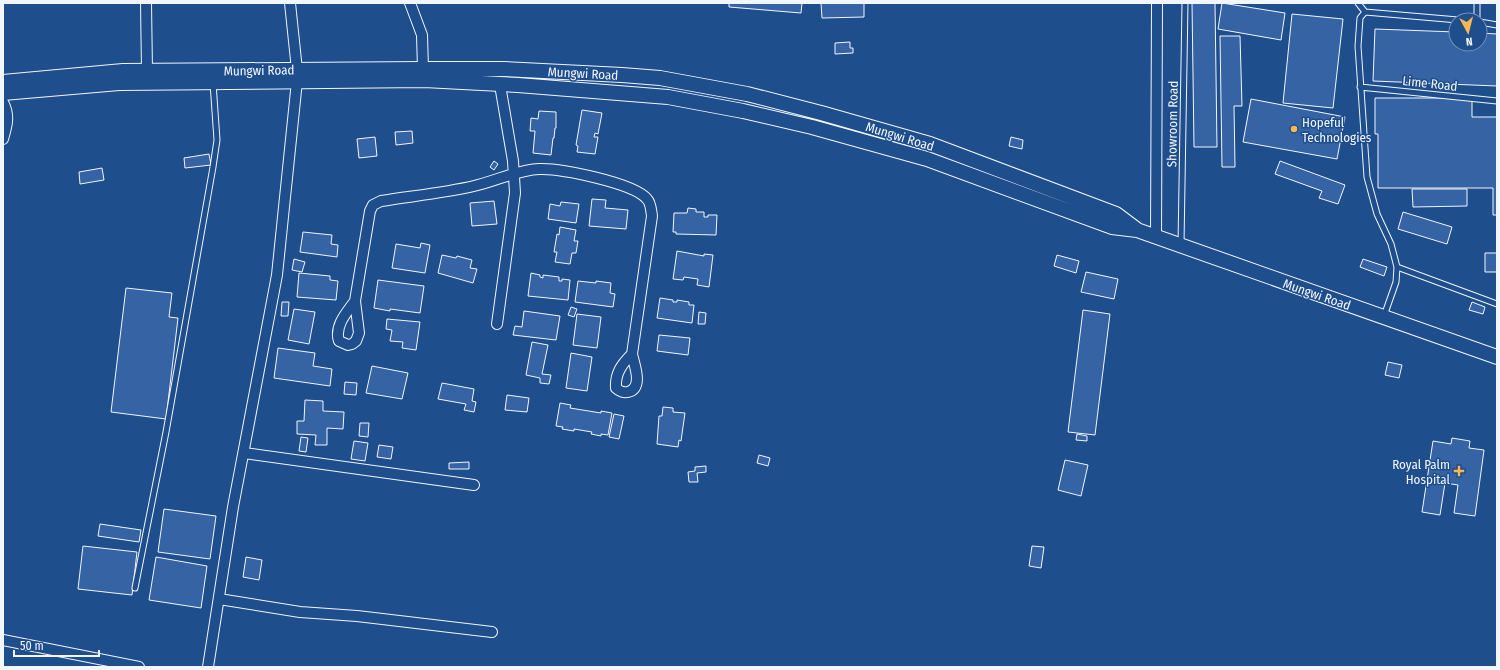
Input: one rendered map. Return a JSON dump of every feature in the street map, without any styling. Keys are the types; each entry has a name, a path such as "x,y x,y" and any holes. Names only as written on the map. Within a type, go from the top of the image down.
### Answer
{"main road":[{"name":"Mungwi Road","path":"3,93 119,83 212,82 297,75 423,69 503,69 660,78 747,94 930,144 1116,214 1137,230"},
{"name":"Mungwi Road","path":"3,82 123,71 147,71 424,80 518,85 668,97 743,111 812,127 927,159 1112,226 1137,230 1497,357"}],"street":[{"path":"146,3 147,71"},
{"path":"208,667 244,453 277,275 297,75 290,3"},
{"path":"410,3 422,35 423,69"},
{"path":"1156,237 1157,3"},
{"path":"497,324 515,193 515,175 500,85"},
{"path":"3,102 8,115 3,139"},
{"path":"355,301 370,211 373,205 381,201 474,186 527,171 541,169 603,179 636,191 650,203 652,216 632,354"},
{"path":"244,453 474,485"},
{"path":"219,599 300,612 356,616 492,632"},
{"path":"3,640 140,667"}],"lane":[{"name":"Showroom Road","path":"1180,245 1185,3"},
{"path":"1358,3 1365,12 1448,19"},
{"path":"1365,12 1360,18 1358,39 1367,177 1377,214 1391,244 1397,267 1396,282 1384,317"},
{"path":"136,588 166,432 213,167 217,140 212,82"},
{"name":"Lime Road","path":"1360,87 1497,101"},
{"path":"1397,267 1497,304"}],"building":[{"path":"729,3 802,3 801,13 729,7"},
{"path":"821,3 864,3 864,17 822,18"},
{"path":"1192,3 1215,3 1217,147 1194,147"},
{"path":"1222,3 1285,13 1281,40 1218,29"},
{"path":"1292,14 1343,19 1333,108 1283,103"},
{"path":"1375,29 1448,32 1448,52 1488,52 1488,33 1497,34 1497,86 1373,81"},
{"path":"1220,36 1240,36 1242,106 1234,106 1235,167 1222,167"},
{"path":"850,42 850,48 853,48 853,53 835,54 835,43"},
{"path":"1375,98 1472,98 1472,117 1497,117 1497,215 1493,215 1493,188 1378,188 1378,134 1375,134"},
{"name":"Hopeful Technologies","path":"1251,99 1345,117 1337,159 1243,142"},
{"path":"582,110 602,113 598,134 595,133 594,137 598,137 595,154 577,152 578,146 576,145"},
{"path":"539,111 556,112 556,128 551,155 533,153 535,131 530,131 531,118 538,119"},
{"path":"412,131 413,143 396,145 395,132"},
{"path":"375,137 377,156 359,158 357,139"},
{"path":"1011,137 1023,140 1022,149 1009,146"},
{"path":"209,154 211,165 185,168 184,158"},
{"path":"494,161 498,164 494,170 490,167"},
{"path":"1280,161 1345,185 1338,204 1319,198 1322,191 1275,174"},
{"path":"102,168 104,180 80,184 79,172"},
{"path":"1412,189 1467,189 1467,206 1413,207"},
{"path":"592,199 606,200 605,208 628,210 626,229 589,226"},
{"path":"494,201 497,224 472,226 470,203"},
{"path":"561,202 579,204 576,223 548,219 550,204 560,206"},
{"path":"688,208 696,209 696,212 704,212 704,217 708,217 708,215 717,215 716,235 676,234 676,232 673,232 674,213 687,213"},
{"path":"1403,212 1452,227 1447,244 1398,229"},
{"path":"560,227 576,230 574,241 578,241 576,253 572,253 570,264 555,262 557,252 554,252 557,234 559,235"},
{"path":"303,232 332,235 331,244 338,245 337,257 300,252"},
{"path":"421,243 430,245 425,273 392,268 396,244 420,248"},
{"path":"677,251 704,256 704,254 713,255 709,287 697,285 698,279 684,277 683,280 673,279"},
{"path":"1485,253 1497,253 1497,272 1485,272"},
{"path":"442,255 456,258 457,256 472,260 470,268 477,269 473,283 438,273"},
{"path":"1057,255 1079,261 1076,273 1054,266"},
{"path":"294,259 305,262 302,272 292,270"},
{"path":"1363,259 1387,267 1384,276 1360,267"},
{"path":"1086,272 1118,279 1114,299 1081,292"},
{"path":"299,273 330,276 330,280 338,281 336,300 297,297"},
{"path":"531,273 540,275 540,277 543,278 543,275 559,277 559,281 562,281 562,279 570,280 568,300 528,296"},
{"path":"378,280 424,286 420,313 390,309 390,311 374,308"},
{"path":"578,281 611,283 610,293 615,294 613,307 575,302"},
{"path":"126,288 172,293 169,317 178,318 166,419 111,412"},
{"path":"660,298 673,300 673,302 677,302 677,300 689,302 689,305 694,305 692,323 657,318"},
{"path":"282,302 289,302 288,316 281,316"},
{"path":"1472,302 1485,307 1483,314 1469,310"},
{"path":"571,307 577,309 574,317 568,315"},
{"path":"294,309 315,312 309,344 288,340"},
{"path":"1083,310 1110,314 1095,435 1068,432"},
{"path":"524,311 560,316 556,340 513,335 515,326 522,327"},
{"path":"699,312 706,313 705,324 698,324"},
{"path":"577,314 601,317 597,348 573,345"},
{"path":"387,319 420,322 416,350 402,348 403,342 390,341 392,330 386,329"},
{"path":"659,335 690,338 688,355 657,351"},
{"path":"532,342 548,345 542,374 551,375 549,384 540,383 540,378 526,375"},
{"path":"278,348 315,353 313,366 332,369 330,386 274,378"},
{"path":"571,353 592,357 587,391 566,388"},
{"path":"1388,362 1402,365 1399,378 1385,375"},
{"path":"372,366 408,373 402,399 366,393"},
{"path":"345,382 357,383 356,395 344,394"},
{"path":"442,383 474,389 472,401 476,402 474,412 464,410 466,404 438,399"},
{"path":"507,395 529,398 527,412 505,410"},
{"path":"305,400 323,401 323,411 344,412 343,429 327,428 327,445 315,445 316,435 297,434 297,421 304,421"},
{"path":"560,403 571,405 570,408 601,413 601,411 612,413 608,435 601,434 601,436 591,434 592,432 562,429 563,427 556,426"},
{"path":"663,407 673,408 673,412 685,413 681,441 679,440 678,447 657,444 659,416 662,416"},
{"path":"614,414 624,416 619,439 609,437"},
{"path":"360,423 369,423 368,437 359,436"},
{"path":"1077,434 1087,436 1087,441 1076,440"},
{"path":"301,437 308,438 306,452 299,451"},
{"path":"1452,438 1470,441 1469,448 1484,450 1475,516 1454,513 1458,485 1445,483 1440,515 1422,512 1433,441 1451,444"},
{"path":"354,441 368,443 365,461 351,459"},
{"path":"379,445 393,447 391,459 377,457"},
{"path":"759,455 770,458 768,466 757,463"},
{"path":"1065,460 1088,465 1081,496 1058,490"},
{"path":"469,462 469,469 449,469 449,463"},
{"path":"706,466 706,472 697,473 698,482 689,482 688,472 695,471 695,467"},
{"path":"164,509 216,516 210,559 158,552"},
{"path":"100,524 141,530 139,542 98,536"},
{"path":"83,546 137,552 132,595 78,589"},
{"path":"1032,546 1044,547 1041,568 1029,566"},
{"path":"156,557 207,566 201,608 149,600"},
{"path":"246,557 262,560 259,580 243,577"}],"place":[{"name":"Hopeful Technologies","path":"1294,129"},
{"name":"Royal Palm Hospital","path":"1459,471"}]}
